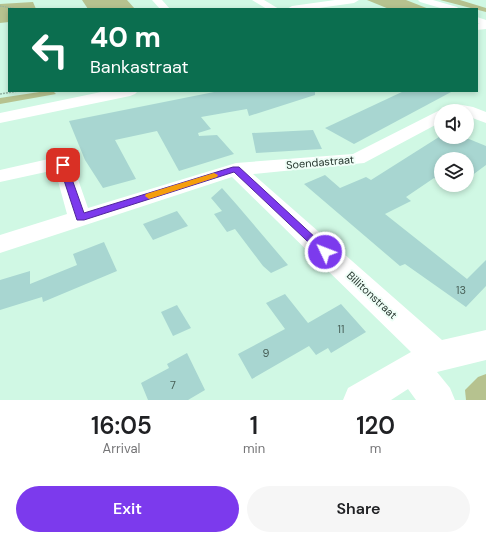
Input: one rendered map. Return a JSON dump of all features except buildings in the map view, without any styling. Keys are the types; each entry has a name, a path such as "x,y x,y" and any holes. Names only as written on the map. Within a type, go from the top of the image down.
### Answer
{"street":[{"path":"157,0 164,8"},
{"path":"257,0 272,8"},
{"path":"299,8 353,0"},
{"path":"420,0 443,8"},
{"path":"423,0 451,8"},
{"path":"0,118 125,92"},
{"path":"0,113 38,106 52,106"},
{"path":"474,115 486,118"},
{"name":"Soendastraat","path":"0,244 236,168 357,159 434,119"},
{"path":"0,176 53,164 63,165 80,218"},
{"name":"Billitonstraat","path":"236,168 424,362 438,400"},
{"path":"360,400 424,362 486,345"}],"path":[{"path":"0,6 14,8"},
{"path":"0,94 12,92"}],"green space":[{"path":"82,0 127,0 134,8 87,8"},
{"path":"367,0 406,0 426,8 387,8"},
{"path":"440,0 460,0 486,8 486,12 478,10 478,8 471,8"},
{"path":"33,2 36,8 8,8 8,22 0,23 0,4"},
{"path":"39,92 54,92 56,94 0,104 0,98"},
{"path":"486,374 486,400 466,400 465,390 478,377"}],"slow traffic":[{"path":"149,196 214,175"}],"route":[{"path":"63,165 80,218 236,168 325,252"}]}
